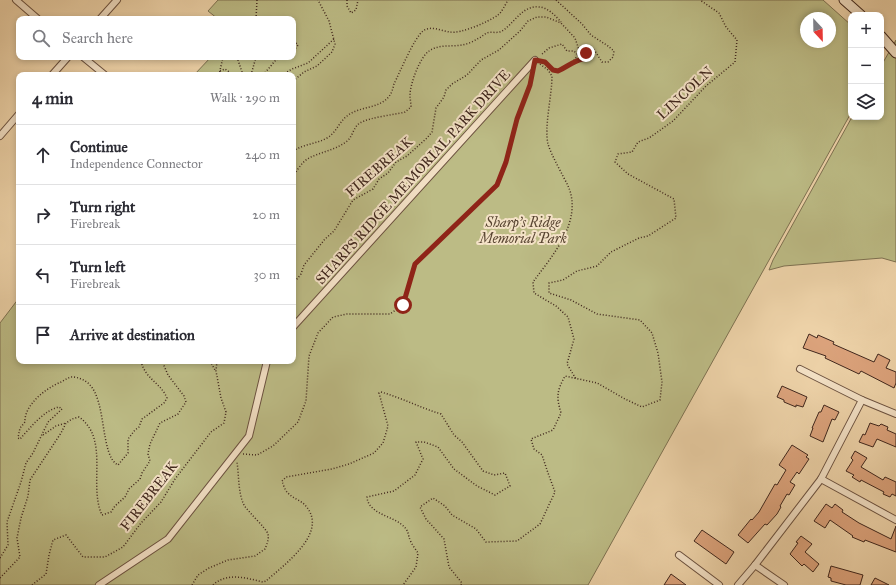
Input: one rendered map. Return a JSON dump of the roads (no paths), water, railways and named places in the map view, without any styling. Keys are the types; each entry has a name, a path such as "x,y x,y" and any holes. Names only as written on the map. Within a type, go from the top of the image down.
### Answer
{"main road":[{"path":"844,0 858,12"},
{"path":"884,39 896,53"}],"street":[{"path":"16,0 35,16"},
{"path":"103,16 117,0"},
{"path":"55,72 65,60"},
{"path":"86,60 101,72"},
{"name":"SHARPS RIDGE MEMORIAL PARK DRIVE","path":"296,324 535,60"},
{"path":"0,136 16,117"},
{"path":"99,585 168,538 249,436 266,364"},
{"path":"800,369 862,400 896,414"},
{"path":"738,585 821,479 862,400"},
{"path":"821,479 896,520"},
{"path":"679,555 719,585"},
{"path":"755,565 784,585"}],"park label":[{"name":"Sharp's Ridge Memorial Park","path":"523,230"}]}
